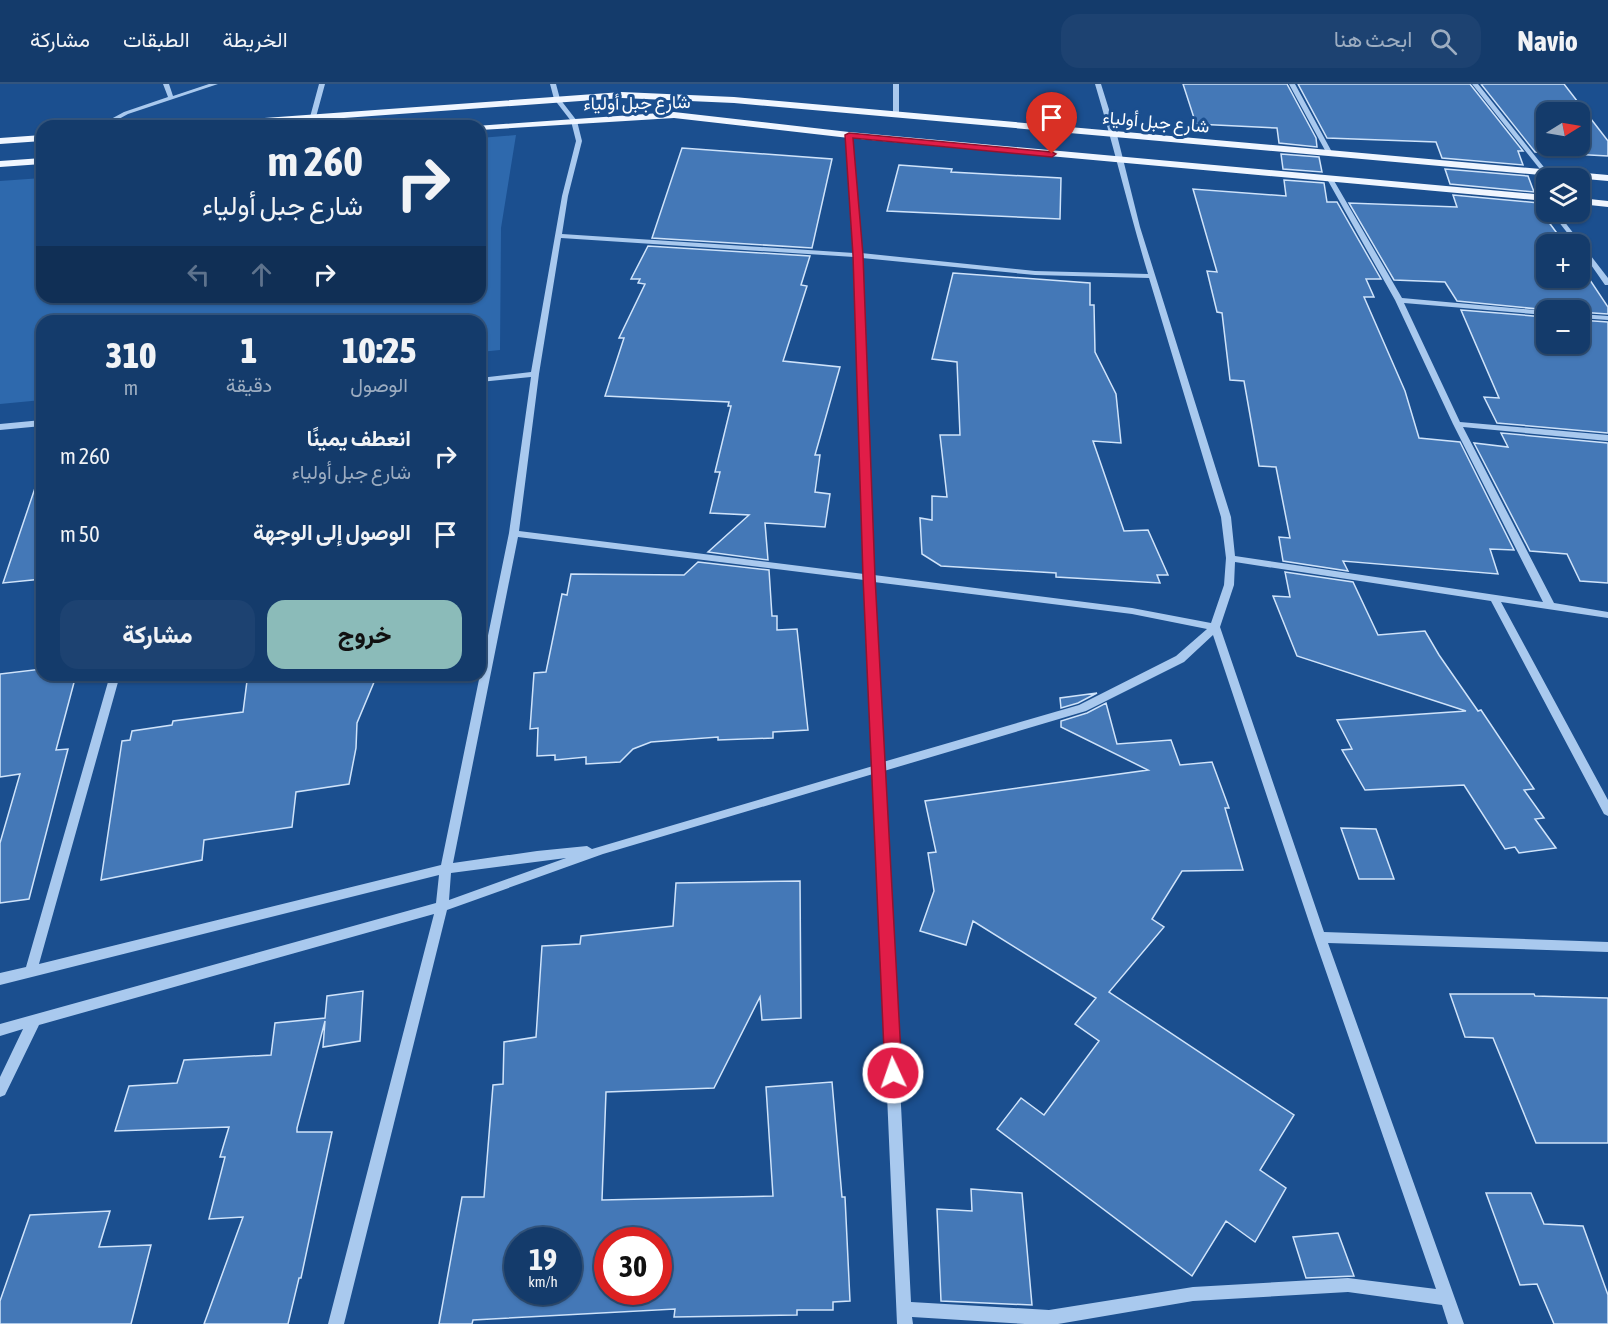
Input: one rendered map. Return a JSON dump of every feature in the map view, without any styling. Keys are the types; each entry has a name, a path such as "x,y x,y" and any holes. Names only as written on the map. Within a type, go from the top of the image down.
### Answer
{"main road":[{"name":"شارع جبل أولياء","path":"274,120 557,99 646,95 1536,171"},
{"name":"شارع جبل أولياء","path":"486,127 674,115 849,135 1536,198"},
{"path":"0,141 36,138"},
{"path":"0,164 36,161"},
{"name":"شارع جبل أولياء","path":"1590,176 1608,178"},
{"path":"1590,202 1608,204"}],"street":[{"path":"166,84 171,98"},
{"path":"113,120 126,113 215,84"},
{"path":"313,117 320,84"},
{"path":"486,671 514,533 535,374 565,196 579,141 574,121 557,99 552,84"},
{"path":"896,84 896,115"},
{"path":"0,1030 442,907 602,850 1082,708 1180,659 1215,627 1229,585 1231,558 1226,517 1152,276 1098,84"},
{"path":"1292,84 1330,154"},
{"path":"1475,84 1542,168"},
{"path":"849,135 858,255 869,577 904,1317 1049,1318 1193,1294 1348,1285 1448,1298"},
{"path":"1330,178 1399,300 1457,424 1550,606"},
{"path":"1562,222 1571,234"},
{"path":"559,236 858,255 1035,273 1152,276"},
{"path":"1590,259 1608,283"},
{"path":"1399,300 1536,312"},
{"path":"1590,317 1608,318"},
{"path":"486,379 535,374"},
{"path":"0,427 36,424"},
{"path":"1457,424 1608,438"},
{"path":"514,533 712,560 869,577 1132,611 1215,627"},
{"path":"1231,558 1608,615"},
{"path":"1494,598 1608,811"},
{"path":"1215,627 1320,938 1456,1324"},
{"path":"32,970 113,681"},
{"path":"336,1324 442,907 446,869 484,681"},
{"path":"0,979 446,869 537,856 602,850"},
{"path":"1320,938 1608,947"},
{"path":"0,1091 34,1021"}],"shaded area":[{"path":"516,135 501,228 500,350 486,351 486,315 36,315 36,401 0,404 0,181 36,178 36,303 486,303 486,138"}],"building":[{"path":"1183,84 1287,84 1316,138 1317,147 1279,143 1277,128 1196,124"},
{"path":"1298,84 1470,84 1523,151 1518,151 1523,165 1442,158 1436,142 1327,138"},
{"path":"1481,84 1564,84 1578,102 1536,102 1536,152"},
{"path":"1590,118 1608,141 1608,156 1590,155"},
{"path":"682,148 832,159 812,248 652,238"},
{"path":"1281,154 1319,157 1322,172 1283,169"},
{"path":"899,165 952,169 951,172 1061,178 1060,219 887,211"},
{"path":"1445,169 1528,176 1534,192 1450,184"},
{"path":"1284,180 1324,183 1327,202 1337,202 1381,279 1366,279 1374,297 1364,297 1405,391 1419,438 1460,442 1514,550 1490,549 1498,574 1343,561 1348,571 1283,561 1279,537 1290,538 1276,467 1259,466 1244,381 1230,380 1222,313 1217,312 1207,271 1217,272 1193,189 1286,196"},
{"path":"1453,195 1536,203 1536,222 1549,222 1558,234 1536,234 1536,288 1590,288 1590,280 1608,307 1608,314 1590,313 1590,300 1536,300 1536,309 1457,301 1445,282 1394,280 1349,203 1457,207"},
{"path":"648,246 810,256 801,285 807,286 783,361 840,367 815,455 820,455 815,492 830,494 825,527 765,523 768,560 708,552 749,515 710,513 720,472 715,472 731,406 728,406 729,402 605,396 624,338 619,338 645,284 638,283 640,279 631,279"},
{"path":"953,273 1090,283 1090,305 1094,305 1095,352 1116,394 1121,443 1093,441 1124,531 1148,530 1168,575 1157,575 1160,583 1056,577 1056,573 941,566 922,554 920,518 932,520 932,496 947,497 940,435 960,435 957,362 932,359"},
{"path":"1461,310 1536,316 1536,354 1590,354 1590,321 1608,322 1608,433 1497,423 1484,397 1499,398"},
{"path":"1501,433 1608,443 1608,583 1580,581 1567,554 1530,551 1474,443 1508,447"},
{"path":"36,485 36,580 3,583"},
{"path":"698,562 769,570 772,616 777,616 777,630 797,629 808,730 773,732 773,738 718,740 718,737 651,742 633,749 620,762 586,764 586,757 555,760 555,755 537,756 538,728 530,729 534,673 546,672 562,594 567,595 571,574 684,575"},
{"path":"1285,572 1353,582 1378,635 1425,631 1439,655 1478,711 1481,710 1534,789 1524,790 1544,818 1535,819 1556,848 1519,853 1515,847 1505,849 1464,785 1365,790 1342,750 1352,749 1337,720 1466,711 1297,656 1273,596 1290,597"},
{"path":"36,670 36,681 74,681 56,750 68,749 29,899 0,903 0,843 20,774 0,777 0,674"},
{"path":"247,681 374,681 357,723 356,748 349,784 296,792 292,827 204,840 202,860 101,880 122,741 130,740 132,731 172,725 173,721 243,712"},
{"path":"1097,693 1078,703 1061,708 1060,698"},
{"path":"1106,703 1117,744 1171,740 1180,765 1212,762 1229,808 1225,808 1243,870 1182,871 1152,919 1164,927 1109,992 1294,1115 1260,1170 1286,1188 1255,1242 1226,1221 1192,1276 997,1129 1021,1098 1044,1115 1099,1041 1075,1024 1096,998 973,921 966,945 920,931 934,891 928,853 936,852 925,801 1148,770 1061,727 1061,721 1087,713"},
{"path":"1341,828 1376,829 1394,879 1359,879"},
{"path":"800,881 801,1018 762,1020 760,997 714,1088 606,1092 602,1200 773,1196 766,1087 832,1082 842,1197 845,1197 850,1301 833,1302 833,1310 797,1310 797,1315 674,1317 675,1309 473,1320 472,1324 439,1324 462,1197 484,1197 493,1085 503,1084 504,1042 536,1037 542,946 580,944 581,936 673,926 676,883"},
{"path":"363,991 360,1041 323,1047 325,1021 297,1128 297,1132 332,1132 301,1278 299,1278 288,1324 204,1324 243,1217 209,1219 225,1157 220,1157 229,1127 115,1131 129,1086 177,1083 184,1060 271,1055 275,1023 325,1018 327,996"},
{"path":"1450,994 1534,994 1535,996 1608,998 1608,1143 1536,1143 1493,1038 1465,1037"},
{"path":"971,1189 1022,1193 1032,1305 941,1301 937,1209 972,1211"},
{"path":"1486,1193 1531,1193 1544,1224 1583,1226 1608,1295 1608,1324 1554,1324 1537,1284 1520,1285"},
{"path":"110,1211 99,1247 151,1245 131,1324 0,1324 0,1301 30,1215"},
{"path":"1338,1233 1354,1276 1306,1278 1293,1237"}],"route":[{"path":"893,1073 869,577 858,255 849,135 1052,154"}]}
